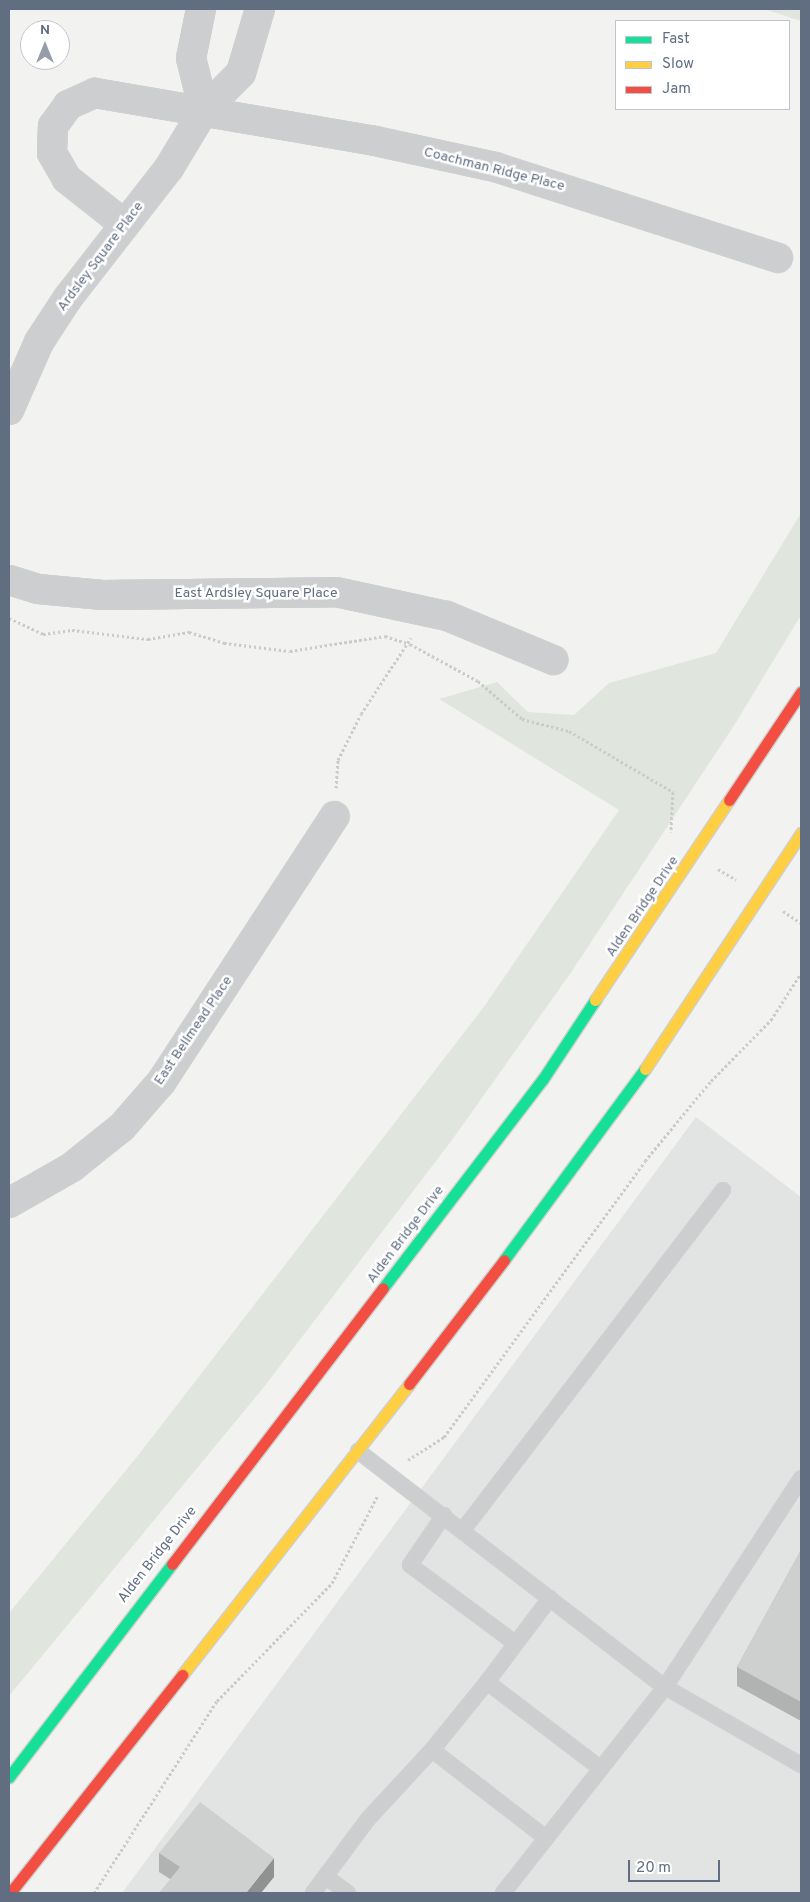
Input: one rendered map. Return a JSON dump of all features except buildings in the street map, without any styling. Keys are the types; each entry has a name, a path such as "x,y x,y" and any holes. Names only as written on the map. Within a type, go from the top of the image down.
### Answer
{"street":[{"path":"201,9 191,58 204,110"},
{"name":"Ardsley Square Place","path":"9,410 39,342 124,224 169,168 204,110 242,73 260,9"},
{"name":"Coachman Ridge Place","path":"124,224 67,179 52,153 53,126 68,105 95,93 204,110 495,167 778,258"},
{"name":"East Ardsley Square Place","path":"9,580 38,589 103,595 336,592 416,607 553,660"},
{"name":"Alden Bridge Drive","path":"9,1777 543,1080 697,854 801,692"},
{"name":"East Bellmead Place","path":"9,1203 72,1167 122,1127 162,1081 335,816"},
{"path":"10,1893 358,1451 612,1119 801,833"}],"lane":[{"path":"463,1530 723,1190"},
{"path":"358,1451 444,1515 665,1687 801,1765"},
{"path":"503,1893 665,1687 801,1478"},
{"path":"444,1515 410,1565 515,1643"},
{"path":"313,1893 368,1818 432,1750 487,1682 550,1598"},
{"path":"487,1682 601,1769"},
{"path":"432,1750 546,1838"},
{"path":"326,1877 348,1893"}],"path":[{"path":"335,816 338,760 361,714 410,644 416,607"},
{"path":"9,618 42,634 72,630 148,639 189,632 224,643 290,650 384,636 410,644 478,681 522,719 569,731 673,792 672,836 801,923"},
{"path":"94,1893 217,1701 332,1583 376,1498 405,1462 444,1437 646,1161 711,1081 771,1020 801,973"}],"shaded area":[{"path":"764,9 801,9 801,21"},
{"path":"801,513 801,615 735,724 570,974 452,1140 264,1387 9,1696 9,1613 140,1453 483,1008 619,810 439,699 497,682 528,712 574,715 609,683 716,653"},
{"path":"696,1117 801,1197 801,1893 122,1893"}],"traffic: fast":[{"path":"383,1288 543,1079 595,1000"},
{"path":"504,1260 645,1069"},
{"path":"9,1777 172,1564"}],"traffic: slow":[{"path":"595,1000 729,800"},
{"path":"645,1069 801,833"},
{"path":"182,1675 409,1384"}],"traffic: jam":[{"path":"729,800 801,692"},
{"path":"409,1384 504,1260"},
{"path":"172,1564 383,1288"},
{"path":"10,1893 182,1675"}]}
